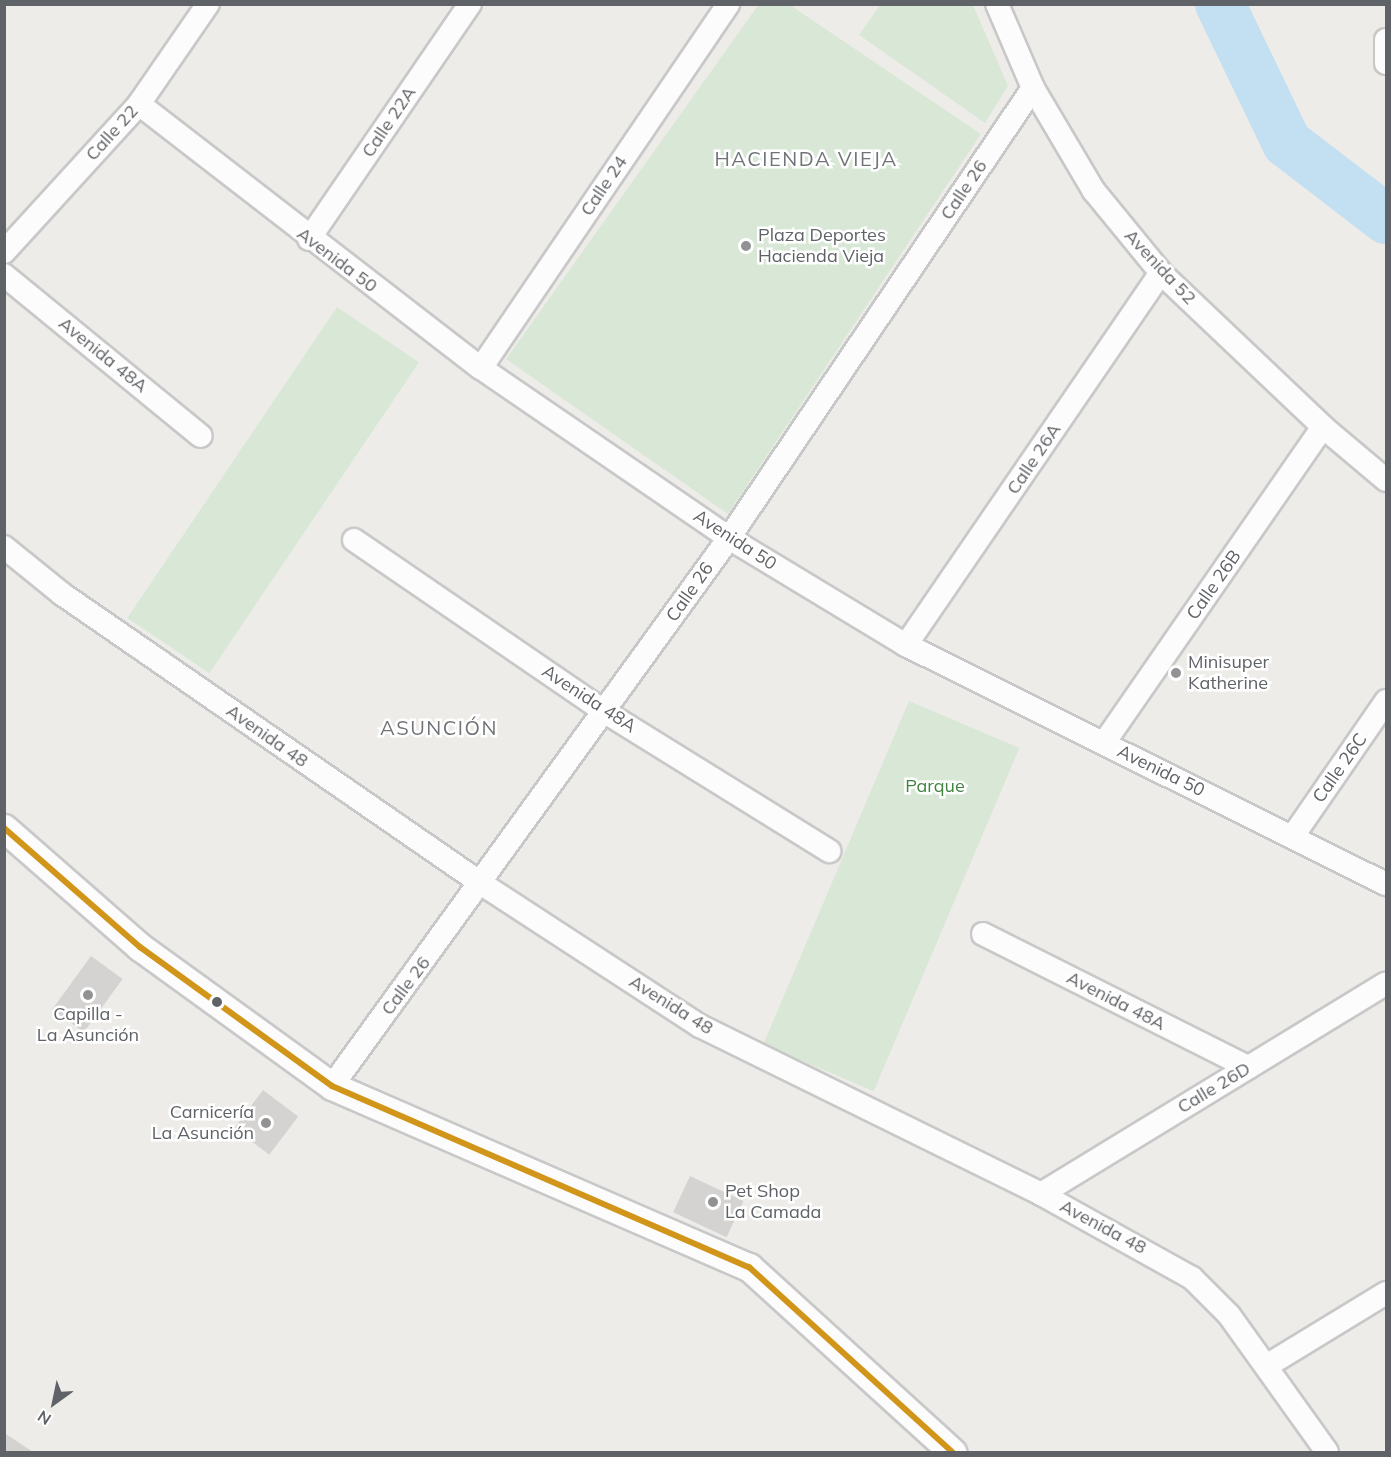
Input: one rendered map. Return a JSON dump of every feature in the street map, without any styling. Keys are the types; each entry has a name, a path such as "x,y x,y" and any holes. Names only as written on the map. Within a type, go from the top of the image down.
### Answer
{"street":[{"name":"Calle 22","path":"4,252 139,104 208,4"},
{"name":"Calle 22A","path":"309,239 470,4"},
{"name":"Calle 24","path":"481,368 728,4"},
{"name":"Avenida 52","path":"997,4 1033,88 1094,191 1161,273 1323,427 1386,480"},
{"path":"1386,40 1386,63"},
{"name":"Calle 26","path":"332,1086 482,884 729,538 1033,88"},
{"name":"Avenida 50","path":"139,104 309,239 481,368 729,538 906,645 1386,884"},
{"name":"Calle 26A","path":"906,645 1161,273"},
{"name":"Avenida 48A","path":"4,275 201,436"},
{"name":"Calle 26B","path":"1104,743 1323,427"},
{"name":"Avenida 48A","path":"354,540 605,712 829,851"},
{"name":"Avenida 48","path":"4,547 62,594 482,884 700,1026 1041,1194 1192,1278 1268,1365 1327,1452"},
{"name":"Calle 26C","path":"1293,836 1386,701"},
{"path":"4,828 140,947 332,1086 748,1267 952,1452"},
{"name":"Avenida 48A","path":"983,934 1248,1067"},
{"name":"Calle 26D","path":"1041,1194 1386,983"},
{"path":"1268,1365 1386,1293"}],"green space":[{"name":"Plaza Deportes Hacienda Vieja","path":"759,4 790,5 981,134 728,514 506,359"},
{"path":"880,5 973,5 1008,86 985,123 859,35"},
{"path":"337,307 419,362 209,673 127,618"},
{"name":"Parque","path":"909,701 1019,748 874,1091 763,1044"}],"building":[{"name":"Capilla - La Asunción","path":"91,956 123,979 84,1032 52,1009"},
{"name":"Carnicería La Asunción","path":"263,1090 298,1116 269,1155 234,1128"},
{"path":"690,1176 743,1201 727,1237 673,1212"},
{"path":"4,1433 18,1442 33,1452 4,1452"}],"waterway":[{"path":"1220,4 1287,143 1386,219"}],"transit line":[{"path":"4,828 140,947 332,1086 749,1267 952,1452"}],"place":[{"name":"Plaza Deportes Hacienda Vieja","path":"746,246"},
{"name":"Minisuper Katherine","path":"1176,673"},
{"name":"Capilla - La Asunción","path":"88,995"},
{"name":"Carnicería La Asunción","path":"266,1123"},
{"name":"Pet Shop La Camada","path":"713,1202"}],"district":[{"name":"HACIENDA VIEJA","path":"806,158"},
{"name":"ASUNCIÓN","path":"439,727"}]}
